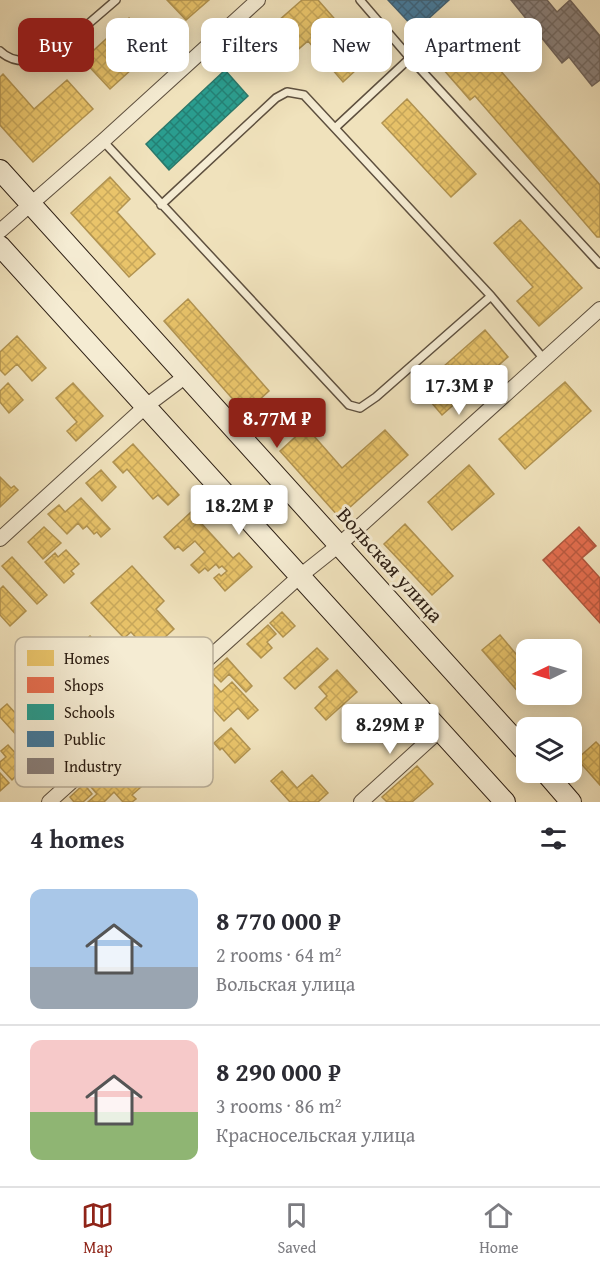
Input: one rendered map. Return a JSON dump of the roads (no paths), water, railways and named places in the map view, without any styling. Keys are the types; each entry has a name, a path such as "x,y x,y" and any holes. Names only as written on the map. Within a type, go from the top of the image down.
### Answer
{"main road":[{"name":"Вольская улица","path":"0,170 516,741"},
{"path":"0,246 505,802"},
{"path":"555,783 571,802"}],"street":[{"path":"0,231 258,0"},
{"path":"213,654 300,576 339,546 600,309"},
{"path":"0,539 146,406 186,376"},
{"path":"361,802 440,730"},
{"path":"49,802 66,787"}],"lane":[{"path":"0,51 11,59 24,61 51,56 116,0"},
{"path":"360,0 404,51"},
{"path":"335,128 404,64"},
{"path":"423,72 600,264"},
{"path":"161,205 276,98 287,92 304,95 491,296 544,359"},
{"path":"103,141 349,405 360,408 376,397 491,296"}]}
